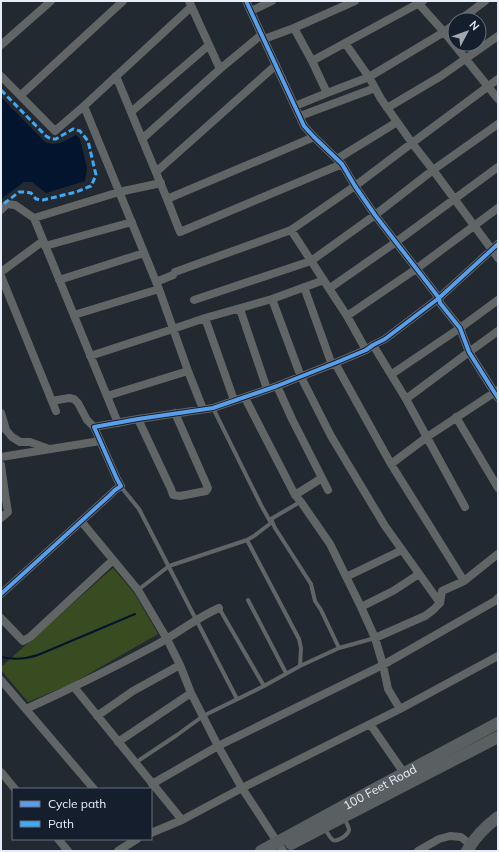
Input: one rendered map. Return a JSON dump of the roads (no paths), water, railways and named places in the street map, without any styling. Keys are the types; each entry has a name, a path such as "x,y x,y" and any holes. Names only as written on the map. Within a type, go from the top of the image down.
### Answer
{"main road":[{"name":"100 Feet Road","path":"281,848 404,773 498,723"},
{"name":"100 Feet Road","path":"261,851 281,848 498,737"},
{"path":"469,848 487,826 498,817"}],"street":[{"path":"1,45 52,1"},
{"path":"21,95 123,1"},
{"path":"246,1 304,126 339,162 375,215 439,298 440,303 460,328 469,352 497,393 456,417 391,464"},
{"path":"251,11 272,1"},
{"path":"142,139 220,69 262,37 294,28 355,1"},
{"path":"471,12 485,1"},
{"path":"312,61 421,2 498,99"},
{"path":"1,76 55,131 116,76 190,4 220,69"},
{"path":"294,28 327,93"},
{"path":"295,106 369,77 447,30"},
{"path":"387,108 441,76 498,36"},
{"path":"345,43 369,77 387,108 412,143 474,226 495,246 498,258"},
{"path":"131,112 209,45"},
{"path":"156,172 276,65"},
{"path":"116,76 168,199 180,232 339,162 397,122"},
{"path":"74,315 157,286 175,272 291,230 355,186 498,79"},
{"path":"300,116 375,88"},
{"path":"84,106 132,222 203,409"},
{"path":"194,300 311,261 375,215 433,170 498,124"},
{"path":"168,199 314,137"},
{"path":"330,288 396,242 498,167"},
{"path":"34,218 120,192 161,183"},
{"path":"1,210 7,204 15,205 34,218 118,423"},
{"path":"347,316 416,269 498,208"},
{"path":"1,272 44,243 132,222"},
{"path":"291,230 347,316 369,347 392,374 465,508"},
{"path":"94,427 213,408 234,400 245,398 334,364 385,339 439,298 495,246"},
{"path":"59,280 144,253"},
{"path":"1,276 56,411"},
{"path":"90,356 205,318 240,309 324,280"},
{"path":"304,287 334,364 391,464 464,580"},
{"path":"272,298 301,377 331,436 385,526 440,603"},
{"path":"392,374 460,328 498,300"},
{"path":"240,309 267,389"},
{"path":"205,318 234,400"},
{"path":"406,399 498,331"},
{"path":"107,396 188,371"},
{"path":"277,386 328,490"},
{"path":"1,594 121,486 94,427 87,420 78,403 74,399 69,398 52,401"},
{"path":"245,398 295,494 330,544 375,638 384,665 388,689 400,709"},
{"path":"1,413 6,430 12,437 20,442 30,442 49,450"},
{"path":"138,419 173,495 180,496 206,491 208,488 175,414"},
{"path":"456,417 498,488"},
{"path":"1,457 100,441"},
{"path":"1,465 3,494 8,512 1,518"},
{"path":"295,494 322,478"},
{"path":"81,522 138,590 167,638 191,693 218,746 242,788 281,848"},
{"path":"346,577 402,550"},
{"path":"375,638 425,616 440,603 442,591 464,580 498,554"},
{"path":"1,618 23,641 30,637 114,560"},
{"path":"361,607 392,591 419,574"},
{"path":"152,784 218,746 384,665 498,598"},
{"path":"26,709 74,687 157,644 196,619 219,608"},
{"path":"152,833 182,820 242,788 400,709 498,656"},
{"path":"97,716 133,691 180,665"},
{"path":"1,680 93,788"},
{"path":"74,687 182,820"},
{"path":"118,742 191,693"},
{"path":"370,724 404,773"},
{"path":"1,772 14,788"},
{"path":"418,851 439,839 450,836 461,837 469,848"},
{"path":"59,840 68,851"},
{"path":"118,851 134,840"}],"lane":[{"path":"213,408 261,505 311,584 315,601 321,610 339,648"},
{"path":"121,486 139,509 237,699"},
{"path":"138,590 169,566 247,540 254,536 271,521 301,502"},
{"path":"247,540 299,639 301,648 300,666"},
{"path":"248,600 286,673"},
{"path":"219,608 264,686"},
{"path":"135,763 203,716 264,686 300,666 339,648 375,638"},
{"path":"324,827 332,839 338,840 349,832 344,817"}],"water":[{"path":"1,97 45,142 54,144 65,141 76,135 80,139 87,168 85,181 46,193 32,182 24,182 1,199"}],"waterway":[{"path":"1,657 20,659 38,655 135,614"}]}
